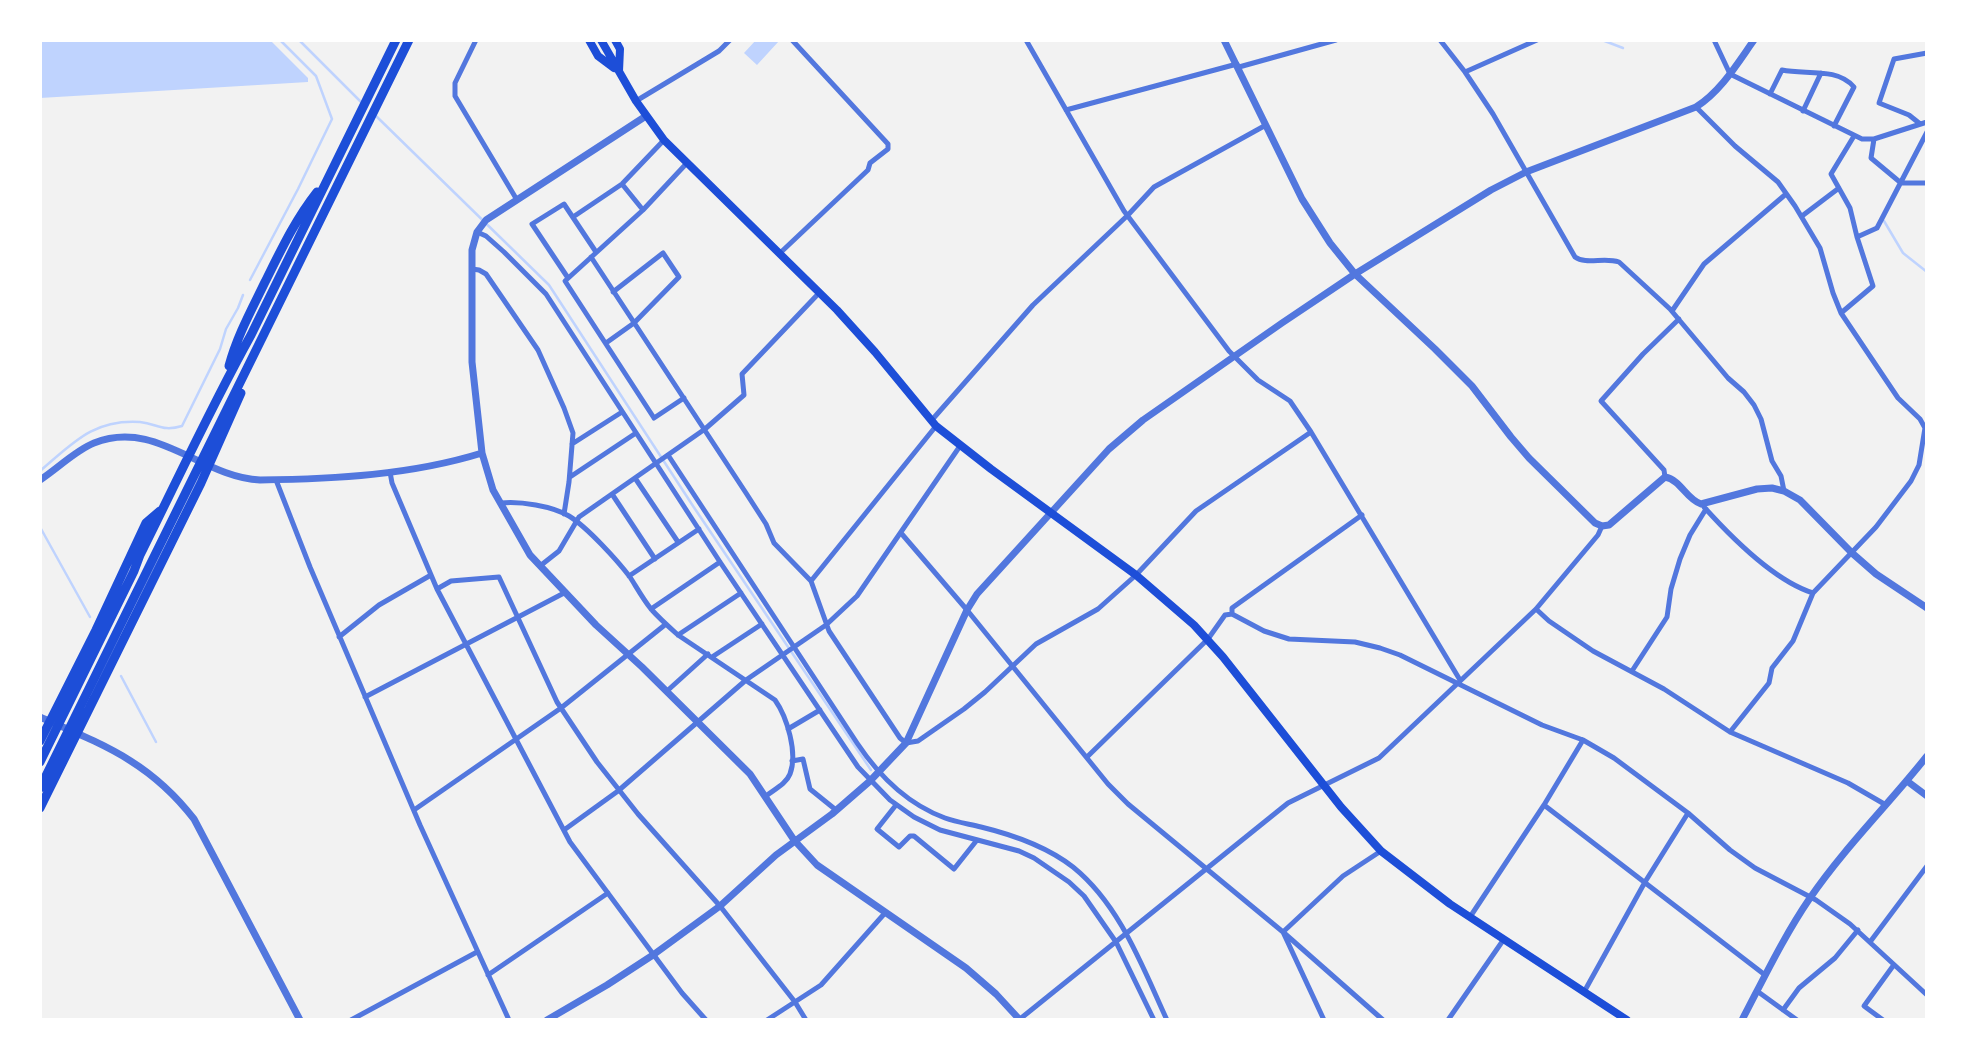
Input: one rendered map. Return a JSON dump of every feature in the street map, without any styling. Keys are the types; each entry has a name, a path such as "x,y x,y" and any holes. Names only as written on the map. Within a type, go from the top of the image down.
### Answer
{"highway":[{"path":"40,762 188,456 251,335 396,40"},
{"path":"40,788 125,616 240,396 243,377 410,40"},
{"path":"40,808 201,483 204,464"},
{"path":"40,741 45,719 96,630 146,523 163,508"}],"main road":[{"path":"589,40 598,56 619,72"},
{"path":"601,40 636,101 664,140 820,292 869,345 934,423 960,446 1136,575 1208,639 1360,829 1381,851 1470,917 1627,1020"},
{"path":"615,40 620,49 619,72"}],"street":[{"path":"636,101 719,51 730,40"},
{"path":"779,254 868,170 870,163 888,149 888,144 792,40"},
{"path":"1026,40 1128,215 1213,330 1258,380 1290,401 1311,432 1459,681"},
{"path":"1224,40 1312,216 1355,274 1472,386 1529,458 1595,523 1602,526 1616,520 1665,477"},
{"path":"1066,110 1336,40"},
{"path":"1440,40 1493,114 1575,257 1580,261 1610,259 1619,262 1672,311 1754,405 1784,491"},
{"path":"1465,72 1537,40"},
{"path":"1714,40 1730,74 1854,136 1874,139 1927,122"},
{"path":"547,1020 653,955 720,906 794,840 836,810 879,772 906,743 967,610 988,582 1126,433 1355,274 1491,190 1526,172 1696,107 1707,100 1730,74 1754,40"},
{"path":"477,41 455,83 455,96 517,200"},
{"path":"1919,123 1909,115 1880,103 1894,59 1927,53"},
{"path":"1770,94 1782,71 1835,75 1854,87 1834,126"},
{"path":"1803,111 1821,73"},
{"path":"1696,107 1735,146 1778,182 1820,248 1841,313 1898,398 1924,424 1919,466 1911,481 1887,513 1813,593 1793,641 1772,668 1769,683 1730,732"},
{"path":"646,116 481,225 472,250 472,362 482,453 491,484 530,555 596,625 750,774 794,840 817,865 966,968 996,994 1016,1018 1127,934 1288,803 1379,758 1536,609 1598,535 1602,526"},
{"path":"811,581 934,423 1033,305 1154,187 1266,125"},
{"path":"1857,237 1877,228 1927,132"},
{"path":"1841,313 1873,286 1850,208 1831,174 1854,136"},
{"path":"1874,139 1871,158 1901,183 1927,183"},
{"path":"573,217 622,184 664,140"},
{"path":"684,398 654,418 565,281 643,210 687,164"},
{"path":"622,184 643,210"},
{"path":"1802,216 1839,188"},
{"path":"1672,311 1704,264 1786,194"},
{"path":"568,278 532,224 564,204 613,292 766,524 774,543 811,581 826,625 900,738 906,743 918,741 964,709 1013,667 1035,644 1098,609 1136,575 1196,511 1311,432"},
{"path":"481,225 486,236 546,294 636,433 662,459 879,772 908,798 928,811 1027,841 1064,861 1083,876 1127,934 1167,1020"},
{"path":"606,343 634,323 679,277 663,253 613,292"},
{"path":"472,269 486,274 538,350 564,408 573,433 564,514"},
{"path":"540,566 559,551 579,516 705,429 744,395 742,373 820,292"},
{"path":"1665,477 1664,470 1601,401 1679,319"},
{"path":"572,444 622,412"},
{"path":"570,477 636,433"},
{"path":"40,480 90,445 108,439 130,437 153,440 204,464 246,479 276,480 390,472 440,465 482,453"},
{"path":"564,830 618,791 746,680 826,625 857,596 960,446"},
{"path":"662,459 699,529 720,562 870,781 914,817 940,830 1019,851 1058,873 1083,897 1116,942 1154,1020"},
{"path":"1919,466 1927,467"},
{"path":"390,472 392,483 437,589 570,842 682,993 706,1020"},
{"path":"1665,477 1673,479 1776,574 1813,593"},
{"path":"635,478 678,542"},
{"path":"276,480 339,637 509,1020"},
{"path":"1632,671 1667,617 1671,589 1680,559 1703,506 1757,489 1772,488 1784,491 1800,500 1876,574 1927,608"},
{"path":"612,494 655,559"},
{"path":"501,503 530,504 564,514 576,521 629,576 651,609 678,635 775,700 791,738 791,772 785,782 766,796"},
{"path":"1232,614 1233,608 1362,515"},
{"path":"629,576 699,529"},
{"path":"901,533 967,610 1108,785 1383,1020"},
{"path":"651,609 720,562"},
{"path":"339,637 379,605 431,575"},
{"path":"437,589 451,581 499,577 561,708 618,791 720,906 806,1020"},
{"path":"365,697 566,593"},
{"path":"678,635 741,593"},
{"path":"1536,609 1593,651 1664,689 1730,732 1848,783 1886,805"},
{"path":"1087,757 1208,639 1225,615 1232,614 1264,631 1290,639 1355,642 1380,648 1459,681 1542,725 1583,740 1614,758 1688,813 1755,868 1811,897 1858,930 1927,995"},
{"path":"414,810 561,708 666,624"},
{"path":"667,691 710,655 762,624"},
{"path":"788,729 820,710"},
{"path":"45,719 111,749 143,768 165,786 189,814 300,1020"},
{"path":"1470,917 1544,805 1583,740"},
{"path":"1742,1020 1811,897 1847,849 1927,756"},
{"path":"792,761 803,759 810,789 836,810"},
{"path":"1907,781 1927,796"},
{"path":"896,804 877,829 899,847 910,836 914,836 954,869 977,840"},
{"path":"1544,805 1765,975"},
{"path":"1584,992 1645,882 1688,813"},
{"path":"1283,932 1343,876 1381,851"},
{"path":"1870,942 1927,866"},
{"path":"488,975 608,893"},
{"path":"767,1020 821,985 885,913"},
{"path":"1783,1010 1799,988 1835,958 1858,930"},
{"path":"1283,932 1324,1020"},
{"path":"1448,1020 1505,939"},
{"path":"351,1020 477,952"},
{"path":"1883,1020 1864,1006 1894,966"},
{"path":"1757,990 1797,1020"},
{"path":"560,1012 567,1020"}],"water":[{"path":"40,40 270,40 308,78 308,82 40,98"},
{"path":"756,40 779,41 757,65 744,53"}],"waterway":[{"path":"250,280 332,119 316,76 280,40"},
{"path":"299,40 362,103"},
{"path":"1602,40 1623,48"},
{"path":"375,115 549,285 693,506 871,770"},
{"path":"1884,221 1903,253 1927,272"},
{"path":"40,471 74,442 109,424 140,422 165,428 182,426 243,295"},
{"path":"40,527 90,617"},
{"path":"121,676 156,742"}]}
